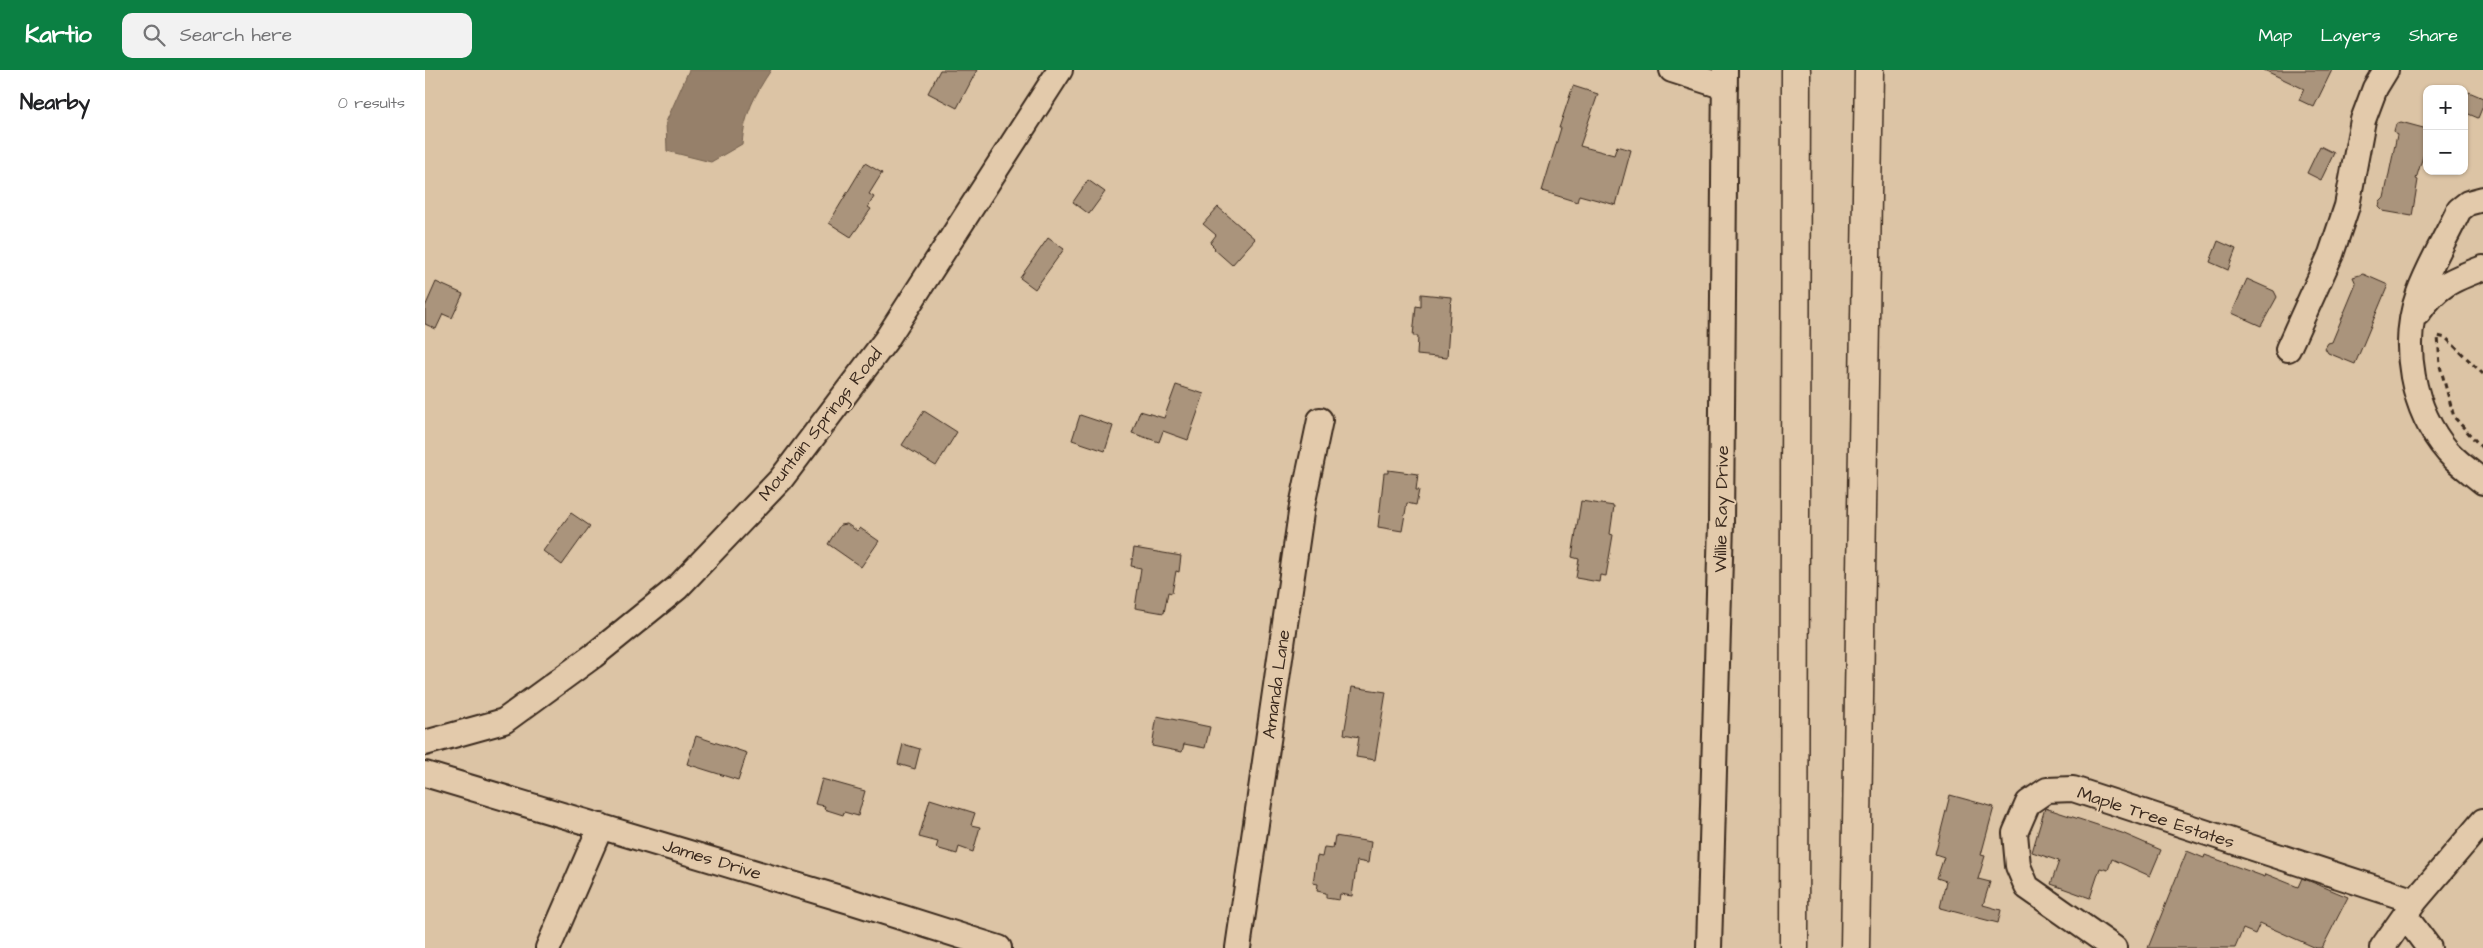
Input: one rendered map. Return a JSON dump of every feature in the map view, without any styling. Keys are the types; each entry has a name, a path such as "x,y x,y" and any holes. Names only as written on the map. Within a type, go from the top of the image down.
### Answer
{"highway":[{"path":"1794,948 1796,70"},
{"path":"1855,948 1869,70"}],"street":[{"name":"Mountain Springs Road","path":"425,743 504,721 578,667 677,588 781,479 886,340 1060,70"},
{"path":"1672,70 1725,78"},
{"path":"2288,349 2331,254 2347,206 2363,120 2375,88 2386,70"},
{"name":"Willie Ray Drive","path":"1709,948 1721,522 1725,78"},
{"path":"2483,199 2468,203 2459,210 2419,294 2412,321 2409,351 2415,382 2425,414 2435,434 2449,452 2483,482"},
{"path":"2412,321 2430,296 2449,281 2483,268"},
{"name":"Amanda Lane","path":"1238,948 1302,506 1320,420"},
{"name":"James Drive","path":"425,774 999,948"},
{"name":"Maple Tree Estates","path":"2114,948 2027,887 2019,866 2015,833 2027,803 2047,790 2073,789 2410,908"},
{"path":"2382,948 2410,908 2483,820"},
{"path":"548,948 601,826"},
{"path":"2410,908 2429,948"}],"path":[{"path":"2483,374 2446,338 2438,336 2440,366 2454,417 2483,449"}],"shaded area":[{"path":"689,70 771,70 751,105 745,124 742,144 711,162 667,151 666,122"}],"building":[{"path":"940,70 977,70 957,108 928,93"},
{"path":"2264,70 2332,70 2314,107 2299,100 2304,89"},
{"path":"1573,86 1598,94 1580,146 1614,155 1617,146 1631,150 1616,205 1579,195 1577,202 1542,191 1561,128 1559,128"},
{"path":"2469,92 2483,98 2483,106 2478,118 2468,114"},
{"path":"2401,122 2423,128 2423,156 2416,179 2418,180 2412,216 2383,211 2379,207 2380,202 2384,198 2397,135 2394,131 2396,124"},
{"path":"2320,146 2334,153 2321,180 2307,173"},
{"path":"865,163 882,173 869,194 874,197 868,207 871,209 851,237 829,223"},
{"path":"1088,180 1105,192 1089,214 1073,202"},
{"path":"1218,207 1255,239 1232,265 1214,249 1210,243 1216,235 1203,224"},
{"path":"1048,238 1064,249 1035,289 1020,278"},
{"path":"2218,241 2236,249 2228,270 2210,262"},
{"path":"2363,274 2388,285 2355,364 2328,353 2325,348 2328,343 2332,342 2356,284 2353,277"},
{"path":"2247,279 2274,291 2277,297 2261,326 2232,313"},
{"path":"436,282 463,294 452,318 443,314 436,329 425,324 425,307"},
{"path":"1421,294 1451,297 1447,358 1417,355 1418,336 1413,336 1416,306 1421,307"},
{"path":"1176,385 1204,394 1188,440 1163,431 1159,442 1132,433 1140,411 1164,418"},
{"path":"924,411 957,432 936,466 902,445"},
{"path":"1080,415 1113,426 1105,451 1072,440"},
{"path":"1388,470 1418,474 1416,490 1419,490 1416,505 1407,503 1402,531 1378,527 1384,473 1388,473"},
{"path":"1581,501 1614,506 1610,534 1613,535 1606,576 1600,575 1599,582 1576,578 1579,559 1572,557"},
{"path":"571,513 590,526 562,565 543,551"},
{"path":"847,524 857,531 860,528 879,541 861,567 828,544 840,525"},
{"path":"1134,548 1181,556 1179,572 1176,571 1172,593 1168,592 1164,613 1135,608 1141,568 1131,566"},
{"path":"1352,687 1386,692 1375,760 1356,757 1359,737 1344,734"},
{"path":"1157,716 1210,727 1205,748 1184,744 1182,752 1152,746"},
{"path":"696,736 747,753 738,780 687,764"},
{"path":"903,744 920,749 915,769 898,764"},
{"path":"822,779 865,791 858,816 844,812 843,815 824,809 825,806 815,804"},
{"path":"1950,795 1994,807 1981,855 1985,856 1978,879 1990,882 1983,905 2001,910 1998,923 1940,908 1946,881 1937,878 1944,857 1935,854"},
{"path":"930,799 975,813 971,825 980,827 973,852 959,847 957,854 936,848 938,842 919,837"},
{"path":"2045,808 2122,833 2161,850 2150,876 2112,859 2108,870 2100,868 2090,898 2051,884 2059,861 2032,852"},
{"path":"1335,836 1371,842 1368,863 1357,861 1352,896 1340,894 1339,900 1326,898 1326,893 1317,891 1318,884 1313,883 1317,856 1322,857 1324,847 1333,848"},
{"path":"2187,851 2204,858 2205,855 2265,877 2266,874 2298,887 2302,878 2348,897 2322,948 2316,948 2260,923 2255,934 2243,929 2235,948 2148,948"}]}
